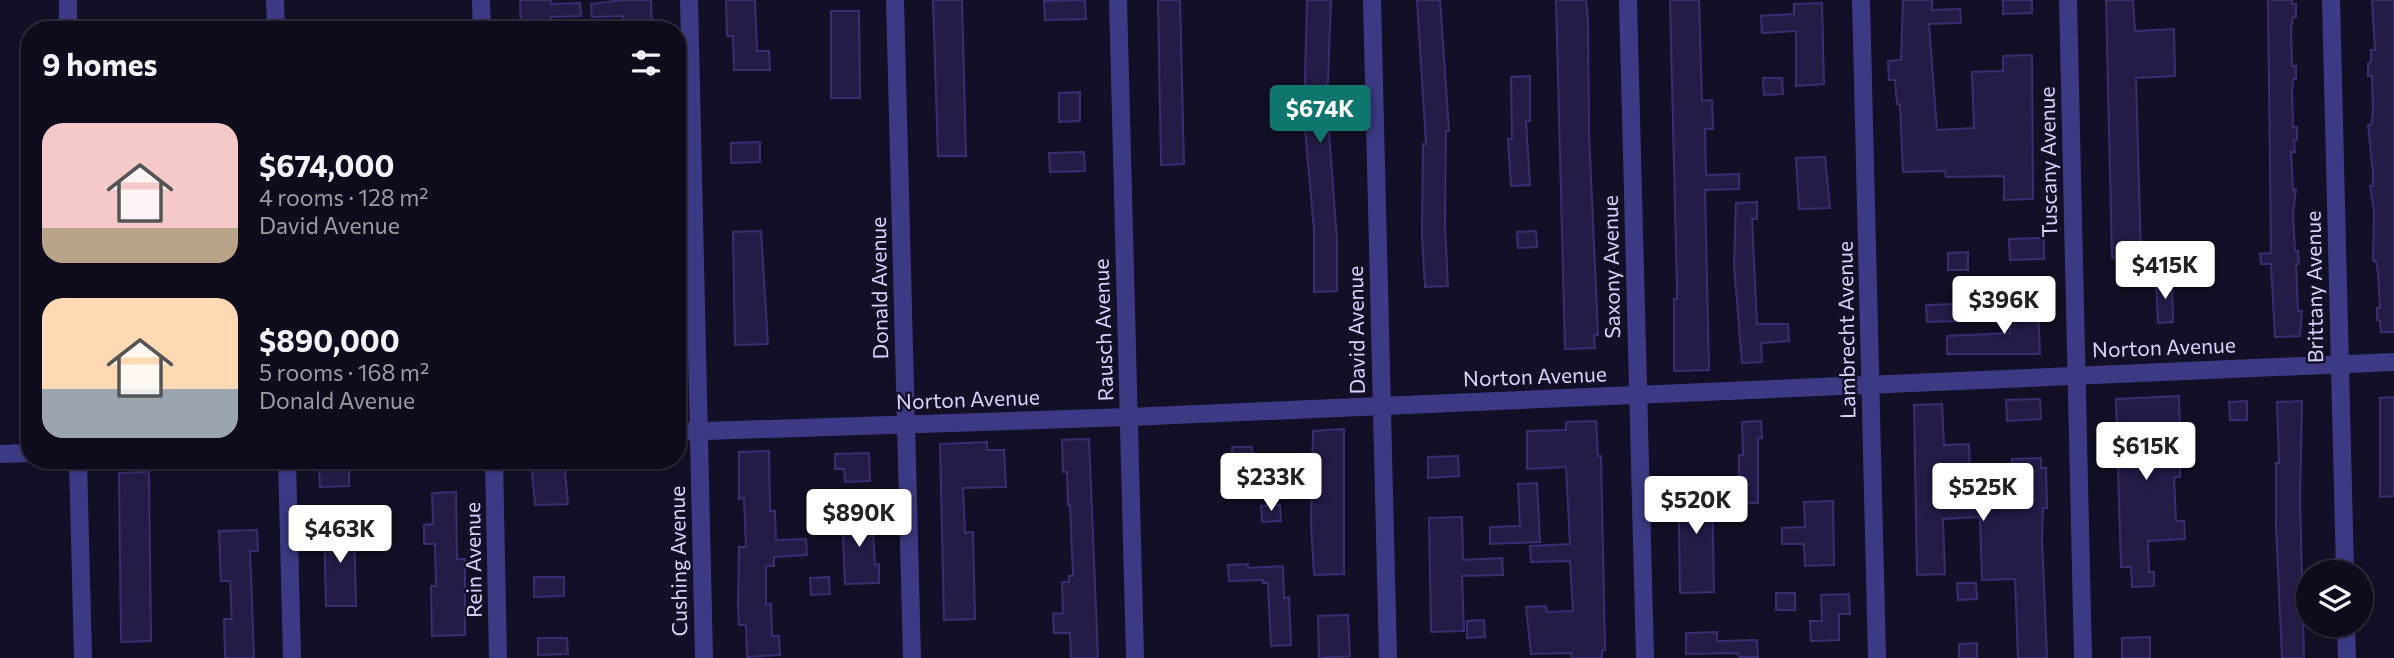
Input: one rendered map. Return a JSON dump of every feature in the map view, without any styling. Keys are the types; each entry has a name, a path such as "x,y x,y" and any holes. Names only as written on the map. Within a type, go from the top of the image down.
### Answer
{"street":[{"path":"68,0 68,21"},
{"path":"275,0 275,21"},
{"path":"481,0 482,21"},
{"name":"Cushing Avenue","path":"689,0 704,658"},
{"name":"Donald Avenue","path":"895,0 912,658"},
{"name":"Rausch Avenue","path":"1118,0 1135,658"},
{"name":"David Avenue","path":"1372,0 1388,658"},
{"name":"Saxony Avenue","path":"1628,0 1645,658"},
{"name":"Lambrecht Avenue","path":"1861,0 1877,658"},
{"name":"Tuscany Avenue","path":"2068,0 2083,658"},
{"name":"Brittany Avenue","path":"2331,0 2345,560"},
{"name":"Norton Avenue","path":"686,432 1129,417 2394,362"},
{"path":"0,454 21,453"},
{"path":"78,469 83,658"},
{"path":"287,469 292,658"},
{"name":"Rein Avenue","path":"494,469 498,658"},
{"path":"2346,637 2347,658"}],"building":[{"path":"520,0 551,0 551,4 580,3 581,16 551,17 551,21 521,21"},
{"path":"651,0 652,21 623,21 623,16 592,17 591,4"},
{"path":"726,0 755,0 757,51 769,51 770,70 734,70 733,36 727,36"},
{"path":"933,0 962,0 966,156 938,156"},
{"path":"1085,0 1086,19 1045,20 1044,1"},
{"path":"1158,0 1180,0 1184,164 1161,165"},
{"path":"1307,0 1331,0 1327,106 1337,240 1337,291 1314,292 1314,230 1304,117"},
{"path":"1417,0 1440,0 1449,131 1446,131 1445,225 1448,286 1425,287 1422,236 1423,144 1426,144"},
{"path":"1556,0 1586,0 1598,335 1594,335 1595,348 1565,349"},
{"path":"1670,0 1699,0 1702,101 1712,100 1713,129 1705,129 1706,175 1739,174 1739,189 1705,190 1709,370 1674,371 1674,299 1677,299 1677,288"},
{"path":"1903,0 1932,0 1932,10 1960,9 1961,23 1929,24 1937,130 1974,128 1972,72 2003,71 2003,56 2032,55 2033,199 2004,200 2004,176 1946,177 1945,171 1903,172 1900,104 1897,104 1895,80 1889,80 1888,61 1901,60"},
{"path":"2003,0 2032,0 2032,13 2003,14"},
{"path":"2106,0 2133,0 2135,31 2174,29 2175,76 2136,78 2141,257 2112,258"},
{"path":"2268,0 2292,0 2292,4 2296,4 2296,17 2293,17 2291,29 2292,66 2296,66 2292,91 2293,127 2297,127 2297,140 2294,140 2295,152 2291,152 2293,190 2296,189 2293,214 2295,251 2298,251 2299,264 2296,264 2298,311 2302,311 2300,336 2275,337 2271,264 2261,264 2260,254 2271,253"},
{"path":"2372,0 2394,0 2394,332 2381,332 2380,320 2377,320 2377,308 2380,308 2378,273 2376,261 2373,261 2374,211 2370,186 2373,186 2373,173 2368,125 2371,125 2373,112 2372,76 2368,76 2368,63 2371,62 2371,50 2375,50"},
{"path":"1822,3 1824,84 1796,86 1796,31 1762,33 1761,16 1794,14 1794,4"},
{"path":"831,11 859,11 860,98 831,98"},
{"path":"1530,76 1530,121 1526,121 1530,185 1511,186 1508,139 1512,139 1511,77"},
{"path":"1763,78 1782,78 1783,94 1764,95"},
{"path":"1080,92 1080,121 1059,122 1059,93"},
{"path":"760,142 760,162 731,163 731,143"},
{"path":"1084,152 1085,171 1050,172 1049,153"},
{"path":"1825,157 1830,208 1799,209 1796,158"},
{"path":"1757,202 1757,219 1752,219 1757,324 1788,324 1789,341 1761,343 1762,362 1742,363 1734,265 1736,203"},
{"path":"761,231 768,344 735,345 733,232"},
{"path":"1536,231 1537,247 1518,248 1517,232"},
{"path":"2044,238 2044,259 2010,260 2009,239"},
{"path":"1968,252 1968,270 1948,270 1948,253"},
{"path":"2172,280 2173,322 2158,323 2156,281"},
{"path":"2038,303 2040,354 1947,354 1947,336 2010,333 2009,304"},
{"path":"1955,304 1956,321 1927,322 1926,305"},
{"path":"2179,396 2180,434 2146,435 2147,461 2180,460 2180,477 2174,477 2176,521 2184,521 2185,539 2148,541 2149,572 2154,572 2154,586 2132,587 2131,567 2121,567 2116,399"},
{"path":"2394,397 2394,496 2380,497 2380,398"},
{"path":"2040,399 2041,419 2007,421 2006,400"},
{"path":"2247,401 2247,420 2230,420 2229,402"},
{"path":"2302,401 2302,560 2296,560 2296,637 2303,637 2304,658 2282,658 2276,525 2276,463 2279,463 2277,402"},
{"path":"1942,404 1944,445 1969,444 1971,501 2013,499 2012,459 2041,458 2041,468 2046,468 2047,508 2043,508 2042,539 2047,658 2018,658 2015,579 1982,580 1980,517 1943,519 1945,574 1917,575 1914,405"},
{"path":"1596,421 1598,456 1601,456 1605,650 1602,650 1602,658 1572,658 1571,653 1531,654 1526,607 1546,606 1547,612 1573,611 1570,561 1531,562 1530,546 1570,544 1566,467 1527,469 1527,431 1566,430 1566,422"},
{"path":"1761,421 1762,438 1758,438 1758,503 1739,503 1739,455 1743,455 1742,422"},
{"path":"1344,429 1344,574 1314,575 1311,523 1313,431"},
{"path":"1089,439 1098,658 1071,658 1070,633 1054,633 1053,614 1063,613 1062,582 1069,582 1069,576 1073,576 1070,505 1067,472 1063,472 1062,440"},
{"path":"987,442 987,450 1004,450 1006,487 963,488 965,533 973,532 975,619 944,620 940,444"},
{"path":"1232,447 1252,447 1253,463 1233,464"},
{"path":"769,451 770,511 775,511 776,540 806,539 807,555 774,557 774,566 766,566 766,605 771,604 772,636 779,636 780,655 747,657 746,625 739,625 738,606 739,547 746,547 744,498 739,499 739,452"},
{"path":"869,453 870,481 845,482 844,469 835,469 835,454"},
{"path":"1458,456 1459,476 1428,478 1428,457"},
{"path":"319,469 349,469 349,486 320,487"},
{"path":"532,469 565,469 568,504 535,505"},
{"path":"149,472 151,641 121,642 119,473"},
{"path":"1682,478 1712,478 1714,592 1680,593 1679,521"},
{"path":"1537,483 1540,542 1490,544 1490,527 1520,526 1518,484"},
{"path":"456,492 457,559 465,559 465,635 432,636 431,586 436,586 435,544 424,544 424,525 433,524 432,493"},
{"path":"1833,501 1834,565 1805,566 1804,544 1782,544 1782,528 1805,527 1804,502"},
{"path":"1280,505 1281,521 1262,522 1261,506"},
{"path":"872,512 875,565 879,564 879,583 845,584 842,513"},
{"path":"1462,517 1463,560 1502,558 1503,575 1462,576 1464,631 1431,632 1429,518"},
{"path":"354,523 356,606 326,606 324,524"},
{"path":"257,530 258,551 250,551 254,658 225,658 224,619 232,619 230,581 221,581 219,531"},
{"path":"1248,564 1248,568 1283,566 1284,598 1289,597 1291,645 1271,646 1268,583 1263,583 1263,580 1229,581 1228,565"},
{"path":"534,577 564,577 564,596 534,597"},
{"path":"829,577 830,594 811,595 810,578"},
{"path":"1957,583 1976,583 1977,599 1958,600"},
{"path":"1776,593 1795,593 1795,610 1776,610"},
{"path":"1849,594 1850,614 1839,614 1839,640 1811,641 1810,621 1822,621 1821,595"},
{"path":"1348,615 1350,656 1319,658 1318,616"},
{"path":"1484,620 1485,637 1467,638 1467,621"},
{"path":"1717,632 1717,641 1757,640 1758,657 1739,657 1738,653 1686,654 1686,633"},
{"path":"2150,637 2150,658 2122,658 2122,638"},
{"path":"538,638 567,638 568,654 538,655"},
{"path":"1977,643 1977,658 1959,658 1959,644"}]}
